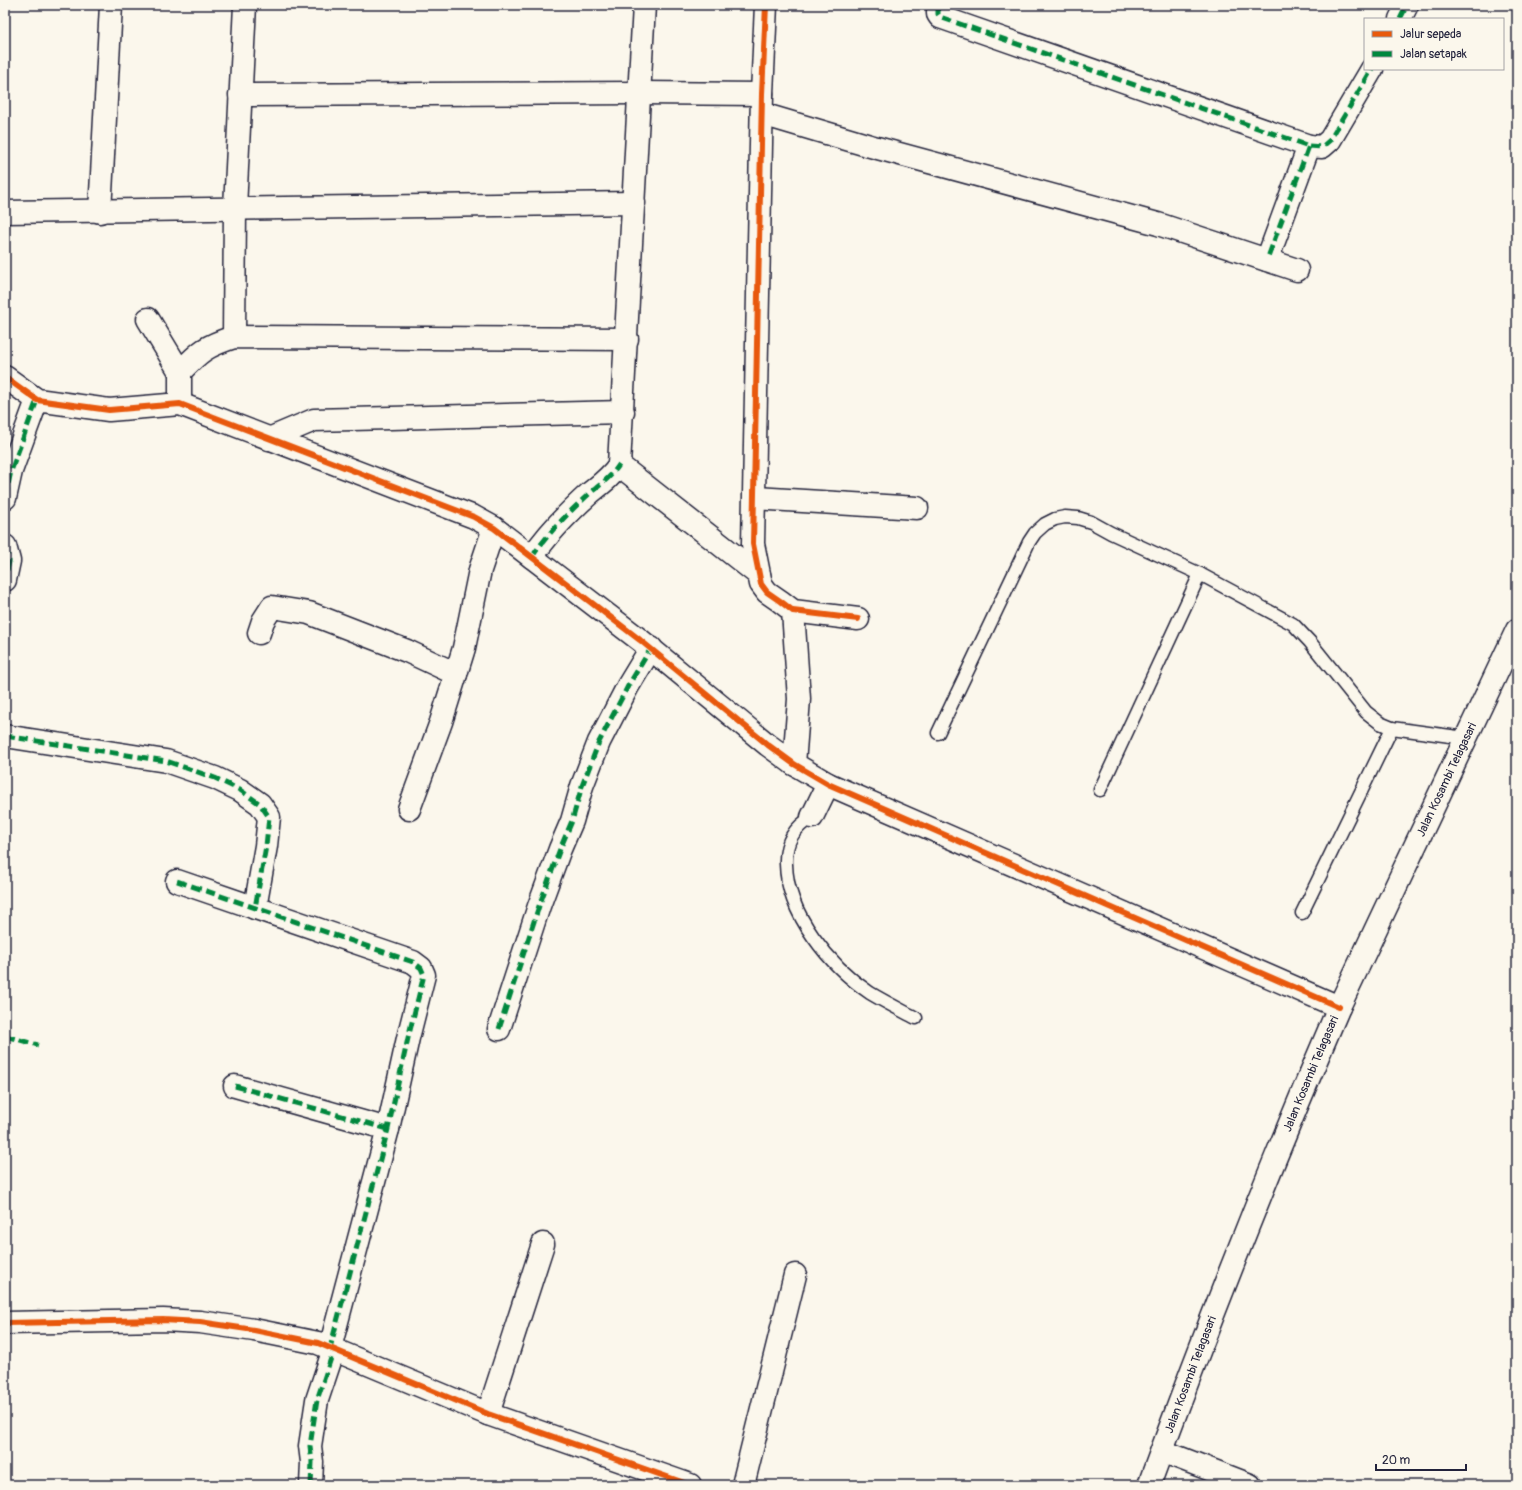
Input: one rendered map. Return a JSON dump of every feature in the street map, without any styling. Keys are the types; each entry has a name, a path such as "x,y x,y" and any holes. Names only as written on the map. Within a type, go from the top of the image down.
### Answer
{"street":[{"path":"100,212 111,5"},
{"path":"234,337 235,208 245,5"},
{"path":"532,557 544,539 589,494 612,476 619,465 644,5"},
{"path":"766,5 762,104 753,544 761,584 767,592 793,611 858,619"},
{"path":"938,5 938,14 940,17 1309,146 1322,147 1330,140 1371,70"},
{"path":"1400,18 1407,5"},
{"path":"240,95 639,93 762,104 870,146 1158,224 1297,270"},
{"path":"1266,260 1309,146"},
{"path":"5,212 100,212 235,208 634,203"},
{"path":"148,319 180,372 180,404"},
{"path":"180,372 205,348 214,343 234,337 627,339"},
{"path":"5,376 37,400 109,410 180,404 474,517 494,528 651,648 768,745 794,764 828,784 1339,1007"},
{"path":"5,498 11,471 37,400"},
{"path":"269,438 314,420 623,412"},
{"path":"619,465 759,575"},
{"path":"755,498 917,508"},
{"path":"409,809 442,722 464,648 480,570 494,528"},
{"path":"5,546 9,561 5,580"},
{"path":"259,633 263,621 272,607 309,613 407,651 456,674"},
{"path":"793,611 799,699 794,764"},
{"name":"Jalan Kosambi Telagasari","path":"1149,1485 1189,1376 1250,1222 1339,1007 1517,630"},
{"path":"499,1029 539,906 572,821 582,786 599,742 628,686 651,648"},
{"path":"5,736 166,761 215,778 240,790 260,804 268,817 266,846 255,908"},
{"path":"812,818 828,784"},
{"path":"177,881 413,962 421,968 424,975 408,1038 388,1129 332,1348 317,1400 310,1446 312,1462 311,1485"},
{"path":"235,1086 388,1129"},
{"path":"488,1414 543,1244"},
{"path":"743,1485 795,1275"},
{"path":"5,1323 163,1320 200,1322 254,1330 318,1343 488,1414 690,1485"},
{"path":"1162,1451 1250,1485"}],"lane":[{"path":"938,733 1029,542 1035,533 1045,524 1065,517 1078,518 1091,522 1111,533 1200,574 1293,624 1310,642 1366,712 1376,720 1392,728 1465,738"},
{"path":"1100,790 1200,574"},
{"path":"1302,914 1392,728"},
{"path":"812,818 803,822 794,831 789,839 786,851 786,880 805,926 842,969 870,993 916,1018"}],"marked path":[{"path":"938,5 938,14 940,17 1309,146 1267,260"},
{"path":"1400,18 1407,5"},
{"path":"1309,146 1322,147 1330,140 1371,70"},
{"path":"5,498 11,471 37,400"},
{"path":"532,557 559,523 582,500 609,477 619,465"},
{"path":"5,546 9,561 5,580"},
{"path":"499,1029 539,906 572,821 582,786 599,742 628,686 651,648"},
{"path":"5,736 166,761 215,778 240,790 260,804 269,817 266,846 255,908"},
{"path":"177,881 413,962 421,968 424,975 408,1038 388,1129 330,1348"},
{"path":"5,1036 38,1045"},
{"path":"235,1086 388,1129"},
{"path":"311,1485 312,1462 310,1446 317,1400 334,1349"}],"cycle path":[{"path":"766,5 762,94 753,544 761,584 767,592 793,611 858,619"},
{"path":"5,377 37,400 109,410 180,404 474,517 494,528 640,640 768,745 794,764 828,784 1339,1007"},
{"path":"5,1323 163,1320 200,1322 254,1330 318,1343 488,1414 690,1485"}]}
